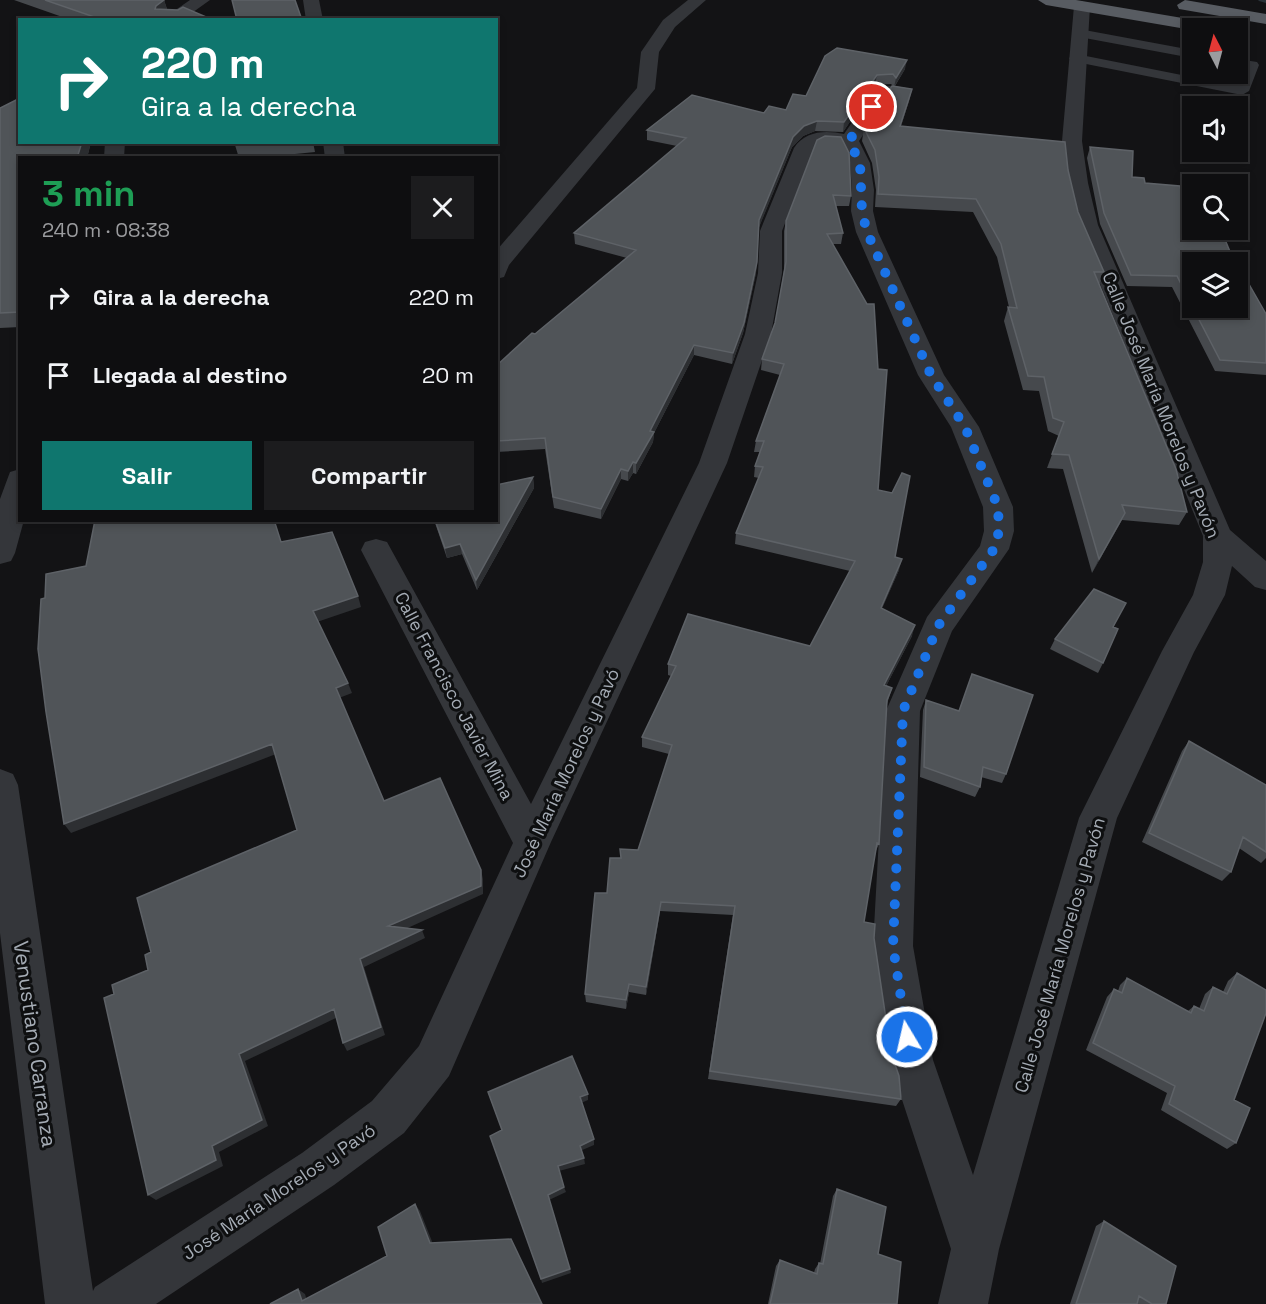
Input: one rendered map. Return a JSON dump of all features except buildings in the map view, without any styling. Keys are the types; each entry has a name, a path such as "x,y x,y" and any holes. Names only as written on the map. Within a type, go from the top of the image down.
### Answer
{"highway":[{"path":"1046,0 1079,32 1182,29"},
{"path":"1167,2 1266,19"}],"street":[{"path":"172,18 202,0"},
{"path":"311,0 315,18"},
{"path":"498,264 646,89 650,51 669,24 698,0"},
{"name":"Calle José María Morelos y Pavón","path":"963,1304 975,1249 1098,818 1178,651 1209,595 1218,562 1218,537 1087,225 1077,183 1072,141 1079,32"},
{"path":"884,90 849,141 860,163 864,222 880,264 931,375 965,427 998,507 999,531 994,549 938,626 903,711 893,946 911,1060 975,1249"},
{"name":"José María Morelos y Pavó","path":"112,1304 318,1169 388,1117 434,1061 532,842 714,463 758,334 770,273 771,231 804,148 810,141 829,137 849,141"},
{"path":"0,553 18,486"},
{"path":"1218,537 1266,579"},
{"name":"Calle Francisco Javier Mina","path":"376,550 532,842"},
{"name":"Venustiano Carranza","path":"0,785 70,1304"}],"lane":[{"path":"1079,32 1182,52"},
{"path":"1079,32 1182,69"},
{"path":"1248,64 1252,65 1248,75"},
{"path":"1223,84 1242,91 1245,84"}],"waterway":[{"path":"1261,0 1266,1"}],"route":[{"path":"872,107 849,141 860,163 863,190 862,212 867,232 931,375 965,427 998,507 999,531 994,549 938,626 903,711 898,776 893,946 907,1037"}]}
